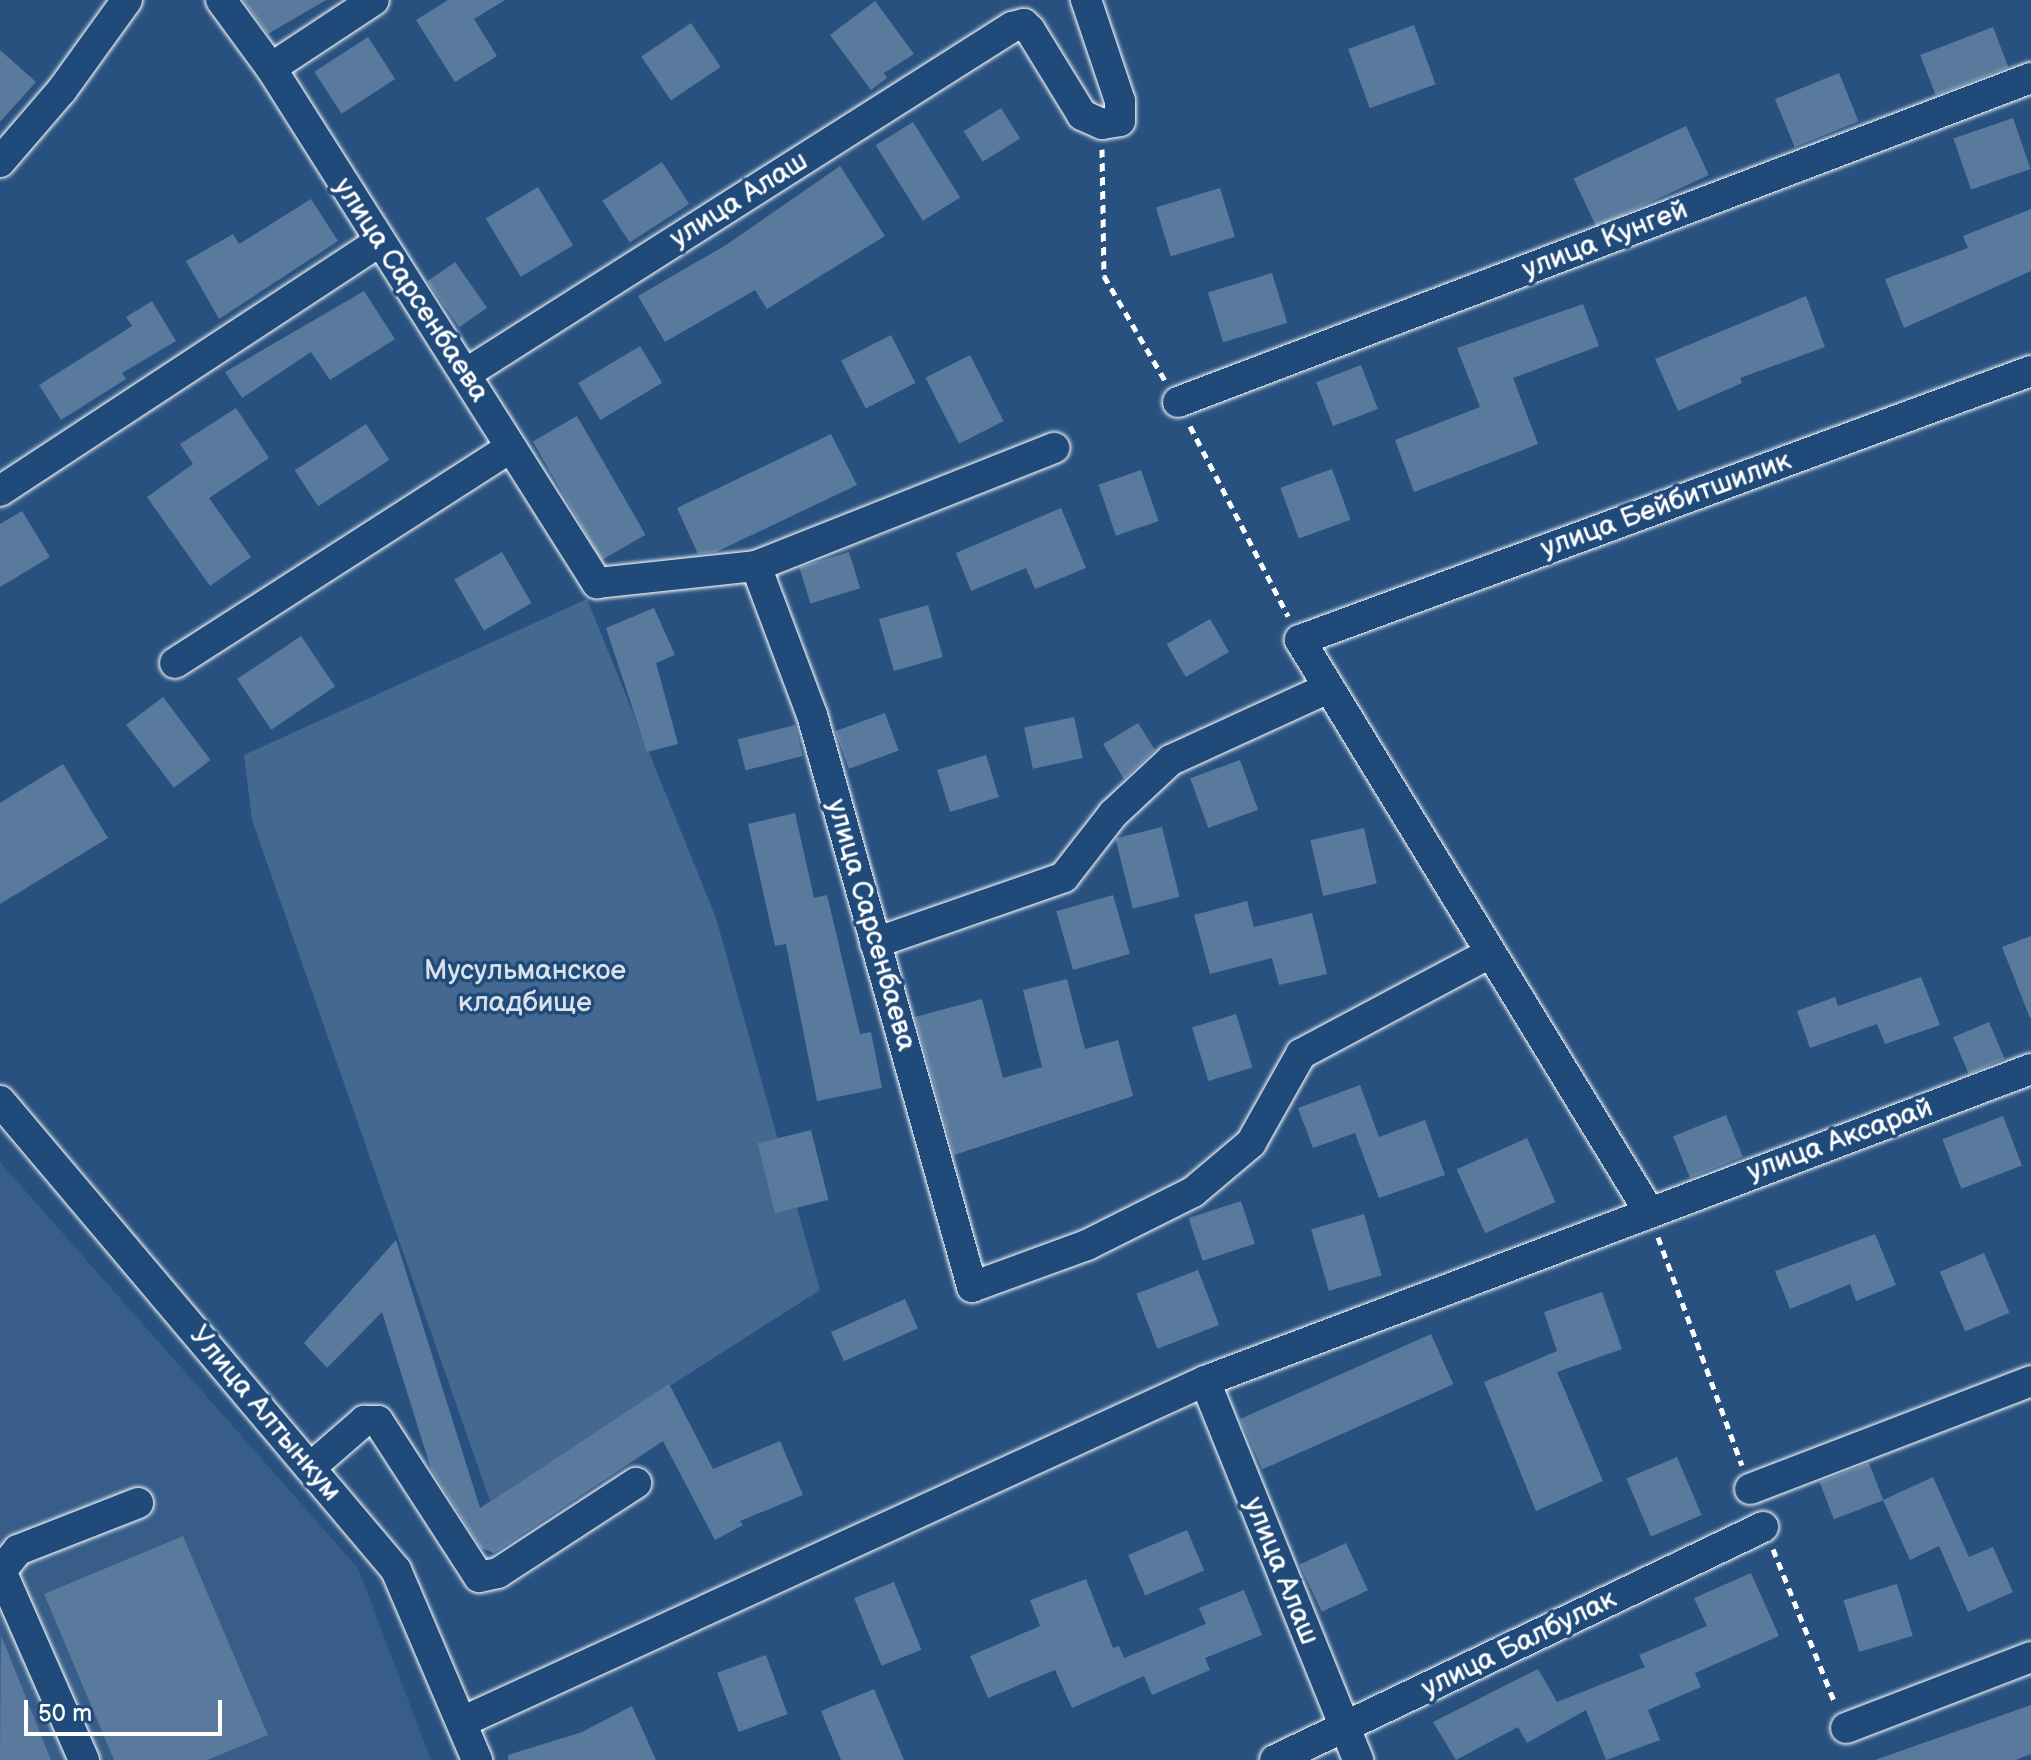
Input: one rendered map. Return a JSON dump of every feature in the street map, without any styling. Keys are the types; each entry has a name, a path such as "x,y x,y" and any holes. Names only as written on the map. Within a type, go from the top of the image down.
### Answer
{"street":[{"path":"0,162 62,90 127,0"},
{"name":"улица Сарсенбаева","path":"221,0 271,68 379,242 467,373 510,448 597,583 756,566 812,715 972,1287 1087,1245 1193,1192 1251,1143 1301,1054 1490,953"},
{"path":"271,68 374,0"},
{"name":"улица Алаш","path":"467,373 1012,27 1024,24 1030,30 1082,115 1102,124 1120,121 1120,101 1086,0"},
{"name":"улица Кунгей","path":"1178,402 2031,78"},
{"path":"0,491 379,242"},
{"name":"улица Бейбитшилик","path":"1328,688 1300,640 2031,371"},
{"path":"175,663 510,448"},
{"path":"756,566 1054,448"},
{"path":"875,943 1064,877 1113,814 1171,760 1328,688 1648,1210"},
{"name":"улица Аксарай","path":"464,1721 1205,1381 1648,1210 2031,1069"},
{"name":"Улица Алтынкум","path":"0,1101 396,1570 464,1721 477,1760"},
{"name":"улица Алаш","path":"1205,1381 1358,1760"},
{"path":"1750,1489 2031,1381"},
{"path":"310,1468 364,1421 378,1421 479,1577 498,1573 636,1483"},
{"path":"84,1760 1,1571 18,1550 138,1503"},
{"name":"улица Балбулак","path":"1275,1760 1763,1527"},
{"path":"1846,1728 2031,1657"}],"shaded area":[{"path":"0,1162 358,1568 431,1760 0,1760"}],"green space":[{"name":"Мусульманское кладбище","path":"587,599 716,918 820,1290 490,1501 252,820 244,755"}],"building":[{"path":"243,0 326,0 268,34"},
{"path":"448,0 505,0 474,19 497,56 455,82 416,20"},
{"path":"875,1 914,54 884,73 887,78 871,90 830,35"},
{"path":"691,23 721,67 671,100 641,57"},
{"path":"1414,25 1436,84 1370,108 1348,49"},
{"path":"1993,27 2008,67 1936,95 1920,55"},
{"path":"368,37 395,79 342,114 314,72"},
{"path":"0,50 36,82 0,122"},
{"path":"1839,73 1858,121 1795,147 1775,99"},
{"path":"1001,108 1020,139 983,162 964,131"},
{"path":"2013,118 2031,169 1971,190 1953,139"},
{"path":"913,122 960,197 923,221 876,145"},
{"path":"1686,126 1709,175 1596,227 1574,178"},
{"path":"662,162 689,204 630,243 602,201"},
{"path":"840,166 885,236 767,309 755,290 665,342 638,296 726,245"},
{"path":"538,187 573,245 521,277 486,218"},
{"path":"1220,188 1235,237 1171,256 1156,208"},
{"path":"311,199 338,241 219,319 186,261 233,234 239,244"},
{"path":"2031,209 2031,271 1904,328 1885,279 1968,248 1963,236"},
{"path":"455,262 487,308 459,327 427,282"},
{"path":"1272,273 1287,323 1223,342 1208,293"},
{"path":"364,291 395,339 330,380 311,352 242,398 225,372"},
{"path":"1806,296 1825,347 1740,378 1742,383 1678,411 1655,359"},
{"path":"152,301 176,341 122,373 126,379 61,420 39,385 132,326 126,317"},
{"path":"1583,304 1599,346 1513,378 1538,444 1414,492 1395,440 1480,407 1457,348"},
{"path":"891,335 916,383 866,409 841,360"},
{"path":"640,346 662,383 600,420 578,383"},
{"path":"970,355 1004,421 959,444 925,378"},
{"path":"1361,365 1378,409 1333,426 1316,382"},
{"path":"236,408 269,458 209,498 251,557 210,586 147,497 193,464 180,444"},
{"path":"577,416 646,535 601,560 533,442"},
{"path":"366,424 389,460 318,506 295,470"},
{"path":"831,434 857,485 716,552 698,554 677,508"},
{"path":"1332,469 1350,520 1299,539 1280,488"},
{"path":"1141,470 1159,521 1116,536 1098,485"},
{"path":"1061,508 1086,568 1035,589 1026,568 971,591 956,553"},
{"path":"22,511 50,557 0,587 0,524"},
{"path":"502,552 532,603 484,631 454,580"},
{"path":"849,552 860,588 810,604 799,567"},
{"path":"928,605 943,657 894,671 879,619"},
{"path":"654,608 675,655 656,663 678,744 647,752 606,628"},
{"path":"1210,619 1229,652 1186,677 1167,644"},
{"path":"301,636 335,687 271,730 237,679"},
{"path":"163,697 211,760 174,788 126,725"},
{"path":"885,713 899,751 849,769 835,731"},
{"path":"1074,717 1083,758 1033,769 1024,728"},
{"path":"1138,723 1155,750 1124,779 1103,744"},
{"path":"795,725 803,756 745,770 738,739"},
{"path":"986,755 999,797 950,812 937,770"},
{"path":"1240,760 1258,810 1208,828 1190,778"},
{"path":"63,764 108,838 0,904 0,803"},
{"path":"795,813 814,898 827,895 860,1034 871,1032 882,1088 817,1101 786,944 775,946 748,824"},
{"path":"1162,827 1179,897 1133,908 1115,839"},
{"path":"1364,828 1377,884 1323,896 1310,840"},
{"path":"1113,895 1130,954 1073,970 1056,911"},
{"path":"1247,901 1254,927 1312,913 1327,974 1279,985 1272,958 1210,974 1194,915"},
{"path":"2031,936 2031,1017 2030,1018 2002,947"},
{"path":"1921,977 1940,1025 1885,1044 1877,1024 1810,1048 1797,1011 1835,997 1838,1006"},
{"path":"1067,979 1085,1049 1118,1040 1133,1096 954,1155 915,1017 982,999 1003,1078 1042,1067 1023,990"},
{"path":"1236,1014 1252,1068 1208,1081 1192,1027"},
{"path":"1989,1022 2005,1059 1969,1074 1953,1037"},
{"path":"1360,1085 1379,1137 1425,1120 1445,1175 1379,1198 1355,1133 1313,1148 1298,1108"},
{"path":"1726,1115 1743,1157 1690,1178 1673,1136"},
{"path":"2003,1116 2022,1165 1961,1189 1942,1139"},
{"path":"811,1130 828,1200 775,1213 758,1143"},
{"path":"1527,1138 1555,1202 1485,1233 1457,1169"},
{"path":"1241,1201 1255,1244 1203,1261 1189,1218"},
{"path":"1364,1214 1382,1276 1329,1291 1311,1229"},
{"path":"1875,1234 1896,1285 1856,1301 1850,1284 1790,1309 1775,1271"},
{"path":"396,1240 480,1508 669,1384 713,1469 780,1441 803,1495 740,1521 743,1525 715,1540 663,1441 494,1553 481,1548 431,1469 382,1312 327,1368 304,1343"},
{"path":"1984,1253 2009,1313 1965,1332 1940,1272"},
{"path":"1198,1270 1219,1325 1158,1349 1136,1294"},
{"path":"1602,1292 1622,1349 1557,1372 1603,1481 1536,1511 1484,1382 1557,1351 1544,1312"},
{"path":"905,1299 918,1328 844,1361 831,1332"},
{"path":"1431,1334 1453,1384 1262,1469 1240,1419"},
{"path":"1677,1457 1702,1515 1651,1536 1626,1478"},
{"path":"1869,1463 1883,1500 1834,1519 1820,1482"},
{"path":"1933,1477 1969,1557 1993,1547 2013,1592 1968,1612 1939,1546 1910,1560 1883,1500"},
{"path":"1187,1530 1204,1571 1145,1596 1128,1555"},
{"path":"183,1536 268,1735 207,1760 114,1760 44,1594"},
{"path":"1346,1543 1368,1590 1322,1612 1300,1565"},
{"path":"1751,1573 1779,1636 1695,1673 1701,1687 1648,1710 1660,1740 1606,1760 1586,1710 1527,1743 1518,1727 1456,1760 1433,1722 1538,1669 1557,1702 1645,1667 1639,1655 1707,1626 1694,1598"},
{"path":"1086,1579 1113,1648 1119,1646 1124,1658 1206,1624 1199,1608 1244,1590 1262,1635 1205,1658 1210,1670 1152,1695 1144,1676 1072,1708 1055,1670 988,1698 970,1656 1040,1626 1030,1600"},
{"path":"894,1582 921,1650 881,1666 854,1598"},
{"path":"1897,1584 1913,1636 1859,1652 1843,1600"},
{"path":"1,1635 51,1760 0,1760"},
{"path":"766,1655 788,1714 739,1732 717,1673"},
{"path":"874,1689 904,1760 841,1760 821,1711"},
{"path":"2031,1705 2031,1754 2016,1760 1875,1760"},
{"path":"632,1706 656,1760 508,1760 508,1755 582,1732"}]}
